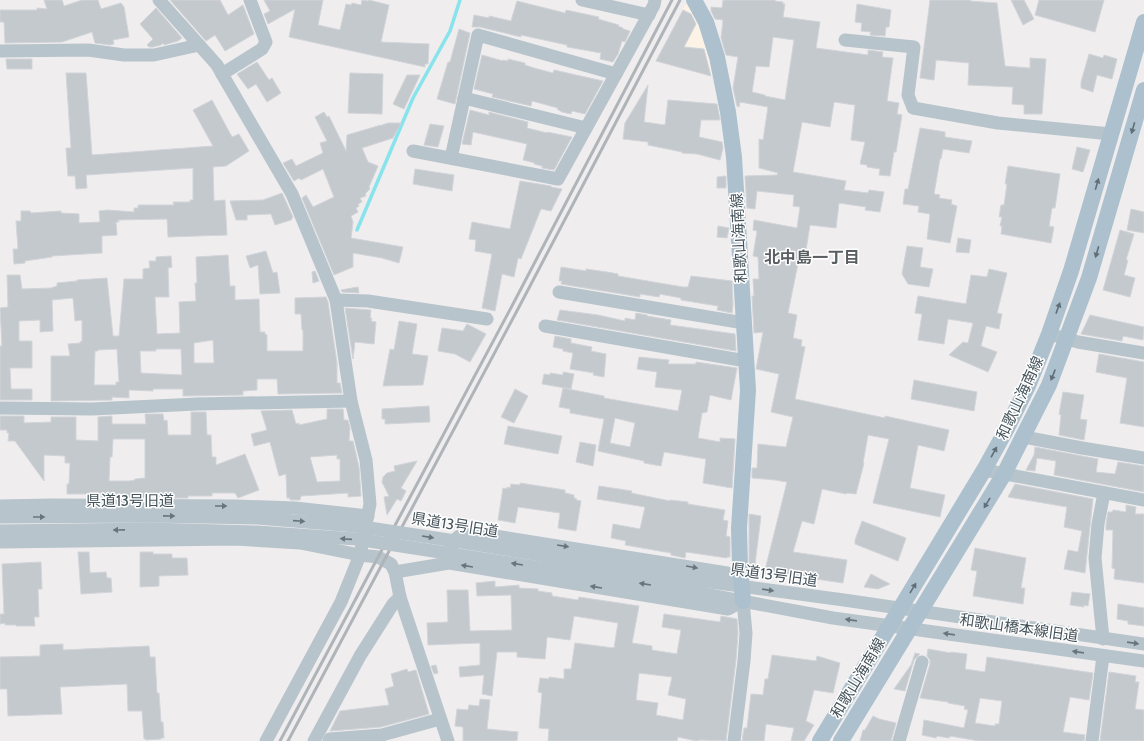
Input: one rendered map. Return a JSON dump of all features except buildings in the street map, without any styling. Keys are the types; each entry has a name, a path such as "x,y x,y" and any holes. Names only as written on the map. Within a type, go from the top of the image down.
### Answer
{"main road":[{"name":"和歌山海南線","path":"694,0 706,22 717,57 728,112 734,156 748,390 738,528 742,594"},
{"name":"和歌山海南線","path":"820,741 984,470 1028,386 1049,334 1071,271 1144,22"},
{"name":"和歌山海南線","path":"841,741 911,629 1004,474 1024,438 1049,385 1089,278 1144,90"}],"street":[{"path":"159,0 217,65 292,194 336,300 351,401 366,460 370,504 360,555 341,602 266,741"},
{"path":"222,74 262,49 266,42 250,0"},
{"path":"582,0 649,15"},
{"path":"413,151 558,179 656,0"},
{"path":"451,158 478,35 616,74"},
{"path":"845,40 914,47 908,95 913,108 998,123 1111,134"},
{"path":"1,49 88,50 124,55 154,55 198,45"},
{"path":"464,98 586,128"},
{"path":"559,292 744,323"},
{"path":"336,300 368,301 487,319"},
{"path":"545,326 746,361"},
{"path":"1049,334 1067,339 1144,353"},
{"path":"0,408 92,409 197,404 351,401"},
{"path":"1024,438 1144,458"},
{"path":"984,470 1144,500"},
{"path":"1103,639 1095,558 1098,524 1104,493"},
{"path":"0,506 237,506 295,508 368,516"},
{"name":"県道13号旧道","path":"0,517 150,516 249,518 356,526 455,541 686,585"},
{"name":"県道13号旧道","path":"0,531 150,529 249,531 356,539 742,594 901,609"},
{"path":"449,563 452,543 460,534 470,532 727,573 742,594 746,633 734,741"},
{"path":"0,542 236,539 300,543 360,555 378,557 391,564 400,597 448,741"},
{"path":"394,572 449,563 728,609 742,594"},
{"name":"県道13号旧道","path":"742,594 833,618 890,626"},
{"path":"314,741 360,656 393,604 400,597"},
{"name":"和歌山橋本線旧道","path":"901,609 1144,644"},
{"name":"和歌山橋本線旧道","path":"890,626 1144,661"},
{"path":"1092,741 1103,656"},
{"path":"899,741 922,662"},
{"path":"329,741 330,739 382,735 440,719"}],"shaded area":[{"path":"689,3 701,25 715,77 656,61 685,5"}],"waterway":[{"path":"357,230 413,98 450,31 460,0"}],"railway":[{"path":"280,741 513,304 672,0"},
{"path":"288,741 519,307 680,0"}],"district":[{"name":"北中島一丁目","path":"812,257"}]}
